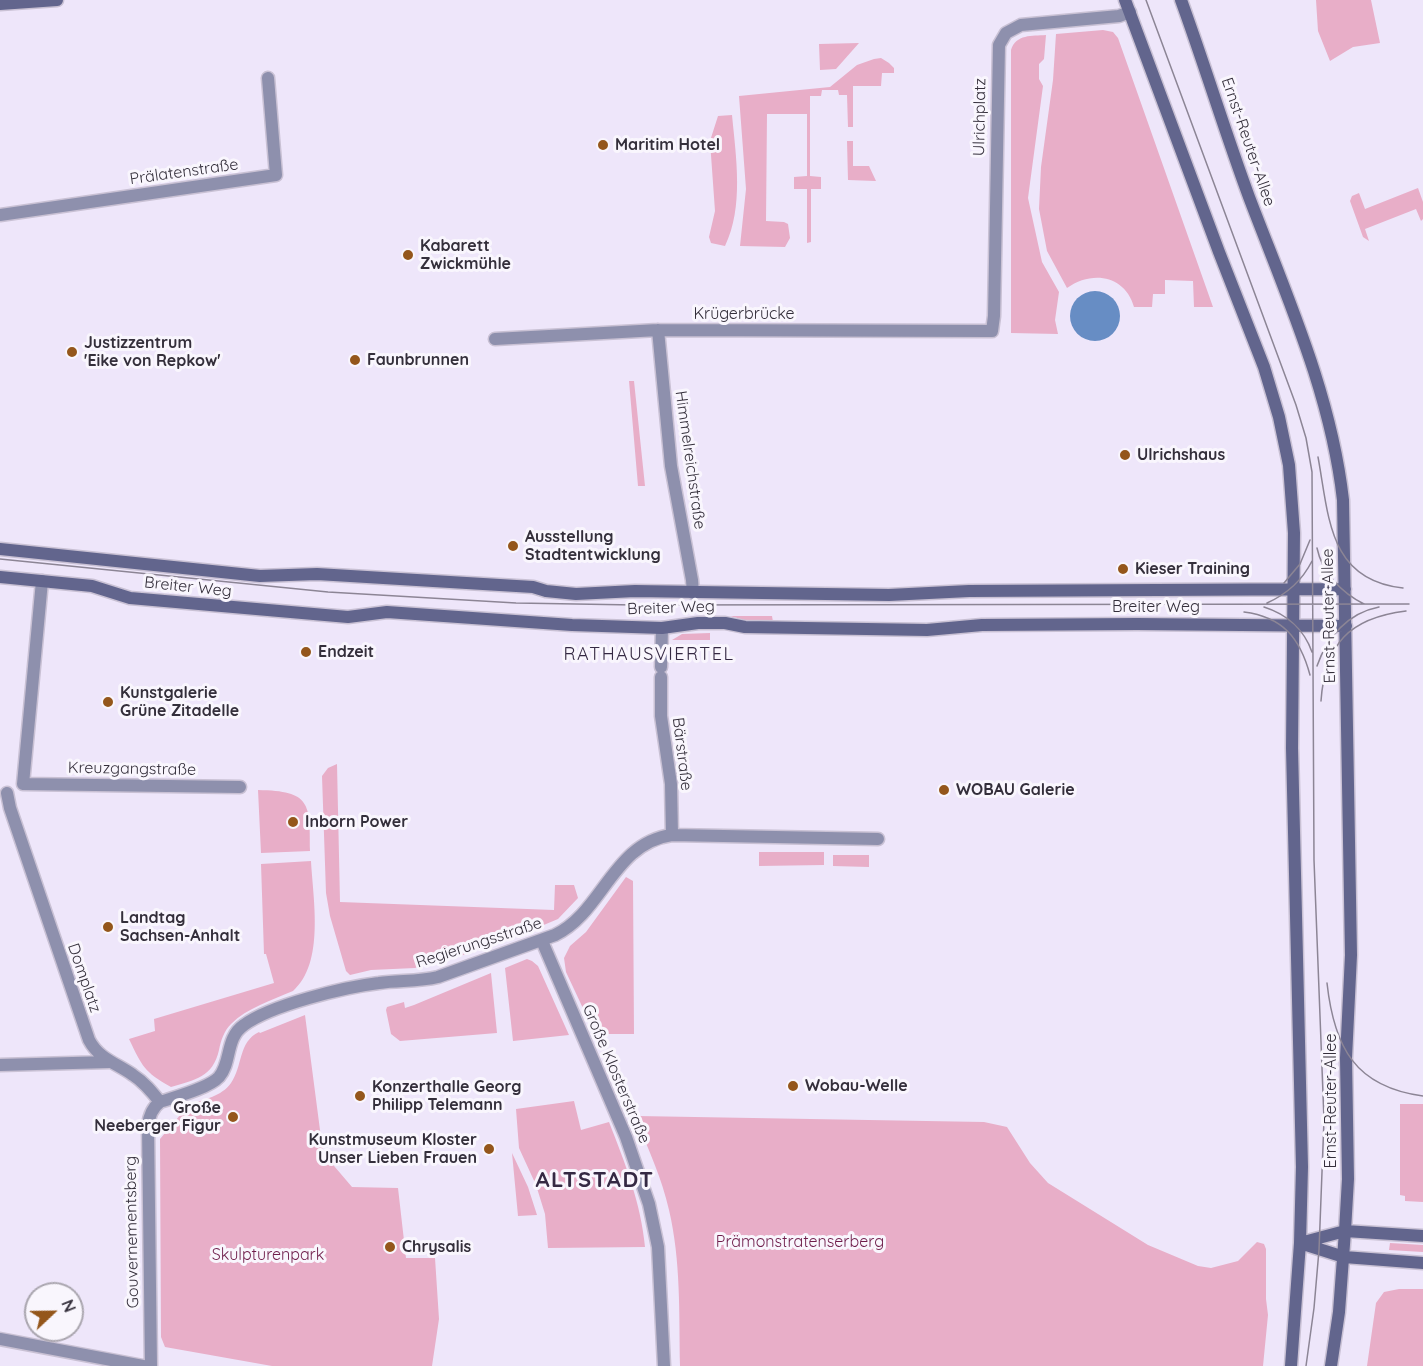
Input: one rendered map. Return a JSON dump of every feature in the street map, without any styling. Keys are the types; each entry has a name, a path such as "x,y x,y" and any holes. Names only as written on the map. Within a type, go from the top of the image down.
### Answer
{"main road":[{"path":"0,4 57,0"},
{"name":"Ernst-Reuter-Allee","path":"1181,0 1231,149 1314,368 1327,409 1343,500 1351,955 1346,1058 1348,1179 1340,1312 1331,1366"},
{"name":"Ernst-Reuter-Allee","path":"1127,6 1219,252 1256,342 1276,405 1289,465 1294,533 1292,759 1302,1167 1300,1243 1291,1366"},
{"name":"Breiter Weg","path":"0,549 260,576 317,574 533,587 546,591 576,594 635,591 889,595 969,591 1345,589"},
{"name":"Breiter Weg","path":"0,577 92,586 130,598 348,617 387,612 572,625 662,627 725,623 745,627 907,630 982,625 1346,626"},
{"path":"1300,1243 1346,1231 1423,1236"},
{"path":"1300,1243 1344,1257 1423,1263"}],"street":[{"name":"Ulrichplatz","path":"992,330 999,45 1006,33 1021,25 1119,15 1127,6"},
{"name":"Prälatenstraße","path":"0,215 276,175 268,78"},
{"name":"Krügerbrücke","path":"495,339 658,330 992,330"},
{"name":"Himmelreichstraße","path":"658,330 672,476 693,593"},
{"path":"23,784 42,581"},
{"name":"Bärstraße","path":"662,627 661,716 671,784 672,835"},
{"name":"Kreuzgangstraße","path":"23,784 240,788"},
{"name":"Domplatz","path":"23,784 16,790 4,793 87,1035 96,1051 110,1062"},
{"name":"Regierungsstraße","path":"160,1102 215,1080 222,1072 230,1043 236,1032 247,1023 274,1010 380,982 420,981 438,977 542,941 561,932 575,923 615,870 638,848 657,838 672,835 878,839"},
{"name":"Große Klosterstraße","path":"542,941 626,1137 649,1204 658,1247 664,1366"},
{"path":"0,1065 110,1062 138,1079 160,1102"},
{"name":"Gouvernementsberg","path":"151,1366 147,1126 151,1113 160,1102"},
{"path":"0,1339 143,1366"}],"green space":[{"path":"1316,0 1371,0 1380,43 1353,47 1330,61 1318,31"},
{"path":"1103,30 1113,32 1118,38 1213,307 1194,307 1193,281 1165,280 1165,294 1153,294 1152,307 1134,307 1130,296 1123,288 1106,279 1087,279 1067,288 1047,251 1039,209 1041,167 1053,80 1056,34"},
{"path":"1046,35 1044,59 1039,64 1039,79 1043,86 1028,198 1042,262 1059,292 1055,320 1058,334 1011,333 1011,50 1021,38"},
{"path":"859,43 836,69 820,70 819,44"},
{"path":"881,58 894,68 894,73 882,73 881,86 853,86 853,127 848,127 847,95 839,95 838,90 822,90 821,96 810,96 810,176 821,177 821,189 811,189 811,242 807,243 807,189 794,189 794,177 807,176 807,114 767,114 766,221 788,224 790,238 785,247 740,246 746,189 739,96 830,87 857,65"},
{"path":"732,115 737,165 737,198 731,231 725,246 711,243 709,237 715,211 710,141 718,116"},
{"path":"847,141 853,141 853,166 869,166 876,181 848,180"},
{"path":"1418,188 1423,202 1421,221 1416,209 1365,229 1369,241 1363,237 1350,201 1352,196 1359,193 1365,209"},
{"path":"629,381 634,381 645,486 638,486"},
{"path":"730,616 772,616 773,622 752,622"},
{"path":"710,633 710,640 672,640 682,634"},
{"path":"337,764 340,902 554,910 555,885 574,885 578,898 558,919 460,956 415,968 371,970 350,975 346,971 330,916 326,893 322,776 328,768"},
{"path":"258,790 288,793 298,797 304,803 308,811 310,851 261,853"},
{"path":"759,852 824,852 824,865 759,866"},
{"path":"833,855 869,855 869,867 833,866"},
{"path":"311,861 315,930 310,964 303,979 293,991 268,1001 237,1018 226,1030 212,1066 202,1076 171,1087 155,1077 141,1062 129,1039 155,1031 154,1019 274,983 266,954 264,954 261,864"},
{"path":"626,877 633,881 634,1034 595,1034 566,972 564,958 570,946 586,932"},
{"path":"527,959 538,966 569,1035 513,1041 505,968"},
{"path":"491,973 497,1033 400,1041 391,1034 387,1007 404,1002 405,1008"},
{"name":"Skulpturenpark","path":"305,1015 323,1153 352,1187 398,1188 406,1258 435,1258 439,1319 432,1366 272,1366 165,1347 161,1337 160,1139 191,1105 227,1088 235,1076 244,1048 252,1036"},
{"path":"574,1101 581,1130 609,1122 636,1199 645,1247 548,1248 545,1214 536,1185 519,1148 516,1109"},
{"path":"1400,1104 1423,1104 1423,1202 1405,1201 1405,1196 1400,1195"},
{"name":"Prämonstratenserberg","path":"637,1116 984,1122 1007,1127 1030,1163 1048,1183 1148,1245 1198,1266 1211,1268 1238,1261 1257,1242 1264,1244 1268,1315 1263,1366 680,1366 679,1288 673,1229 663,1187 636,1120"},
{"path":"512,1153 528,1187 537,1215 518,1216"},
{"path":"1390,1243 1423,1245 1423,1252 1389,1250"},
{"path":"1399,1289 1423,1289 1423,1366 1367,1366 1376,1303 1384,1292"}],"water":[{"path":"1090,291 1100,291 1113,298 1120,311 1120,321 1113,334 1100,341 1090,341 1081,337 1074,330 1070,321 1070,311 1074,302 1081,295"}],"tram line":[{"path":"1146,0 1296,405 1306,438 1312,472 1314,860 1324,1120 1319,1250 1306,1366"},
{"path":"1318,457 1330,522 1336,542 1346,559 1360,572 1378,582 1403,588"},
{"path":"1284,583 1300,564 1310,540"},
{"path":"1317,548 1328,574 1348,594 1364,604"},
{"path":"0,559 328,592 516,603 635,605 1409,604"},
{"path":"1267,603 1293,586 1304,575 1312,561"},
{"path":"1264,607 1287,618 1304,636 1312,652"},
{"path":"1317,666 1327,645 1340,628 1358,615 1379,607"},
{"path":"1321,701 1328,664 1344,637 1369,620 1406,611"},
{"path":"1244,612 1269,619 1288,632 1301,650 1310,675"},
{"path":"1327,983 1335,1026 1352,1060 1380,1084 1423,1096"}],"place":[{"name":"Maritim Hotel","path":"603,145"},
{"name":"Kabarett Zwickmühle","path":"408,255"},
{"name":"Justizzentrum 'Eike von Repkow'","path":"72,352"},
{"name":"Faunbrunnen","path":"355,360"},
{"name":"Ulrichshaus","path":"1125,455"},
{"name":"Ausstellung Stadtentwicklung","path":"513,546"},
{"name":"Kieser Training","path":"1123,569"},
{"name":"Endzeit","path":"306,652"},
{"name":"Kunstgalerie Grüne Zitadelle","path":"108,702"},
{"name":"WOBAU Galerie","path":"944,790"},
{"name":"Inborn Power","path":"293,822"},
{"name":"Landtag Sachsen-Anhalt","path":"108,927"},
{"name":"Wobau-Welle","path":"793,1086"},
{"name":"Konzerthalle Georg Philipp Telemann","path":"360,1096"},
{"name":"Große Neeberger Figur","path":"233,1117"},
{"name":"Kunstmuseum Kloster Unser Lieben Frauen","path":"489,1149"},
{"name":"Chrysalis","path":"390,1247"}],"district":[{"name":"RATHAUSVIERTEL","path":"649,655"},
{"name":"ALTSTADT","path":"595,1180"}]}
